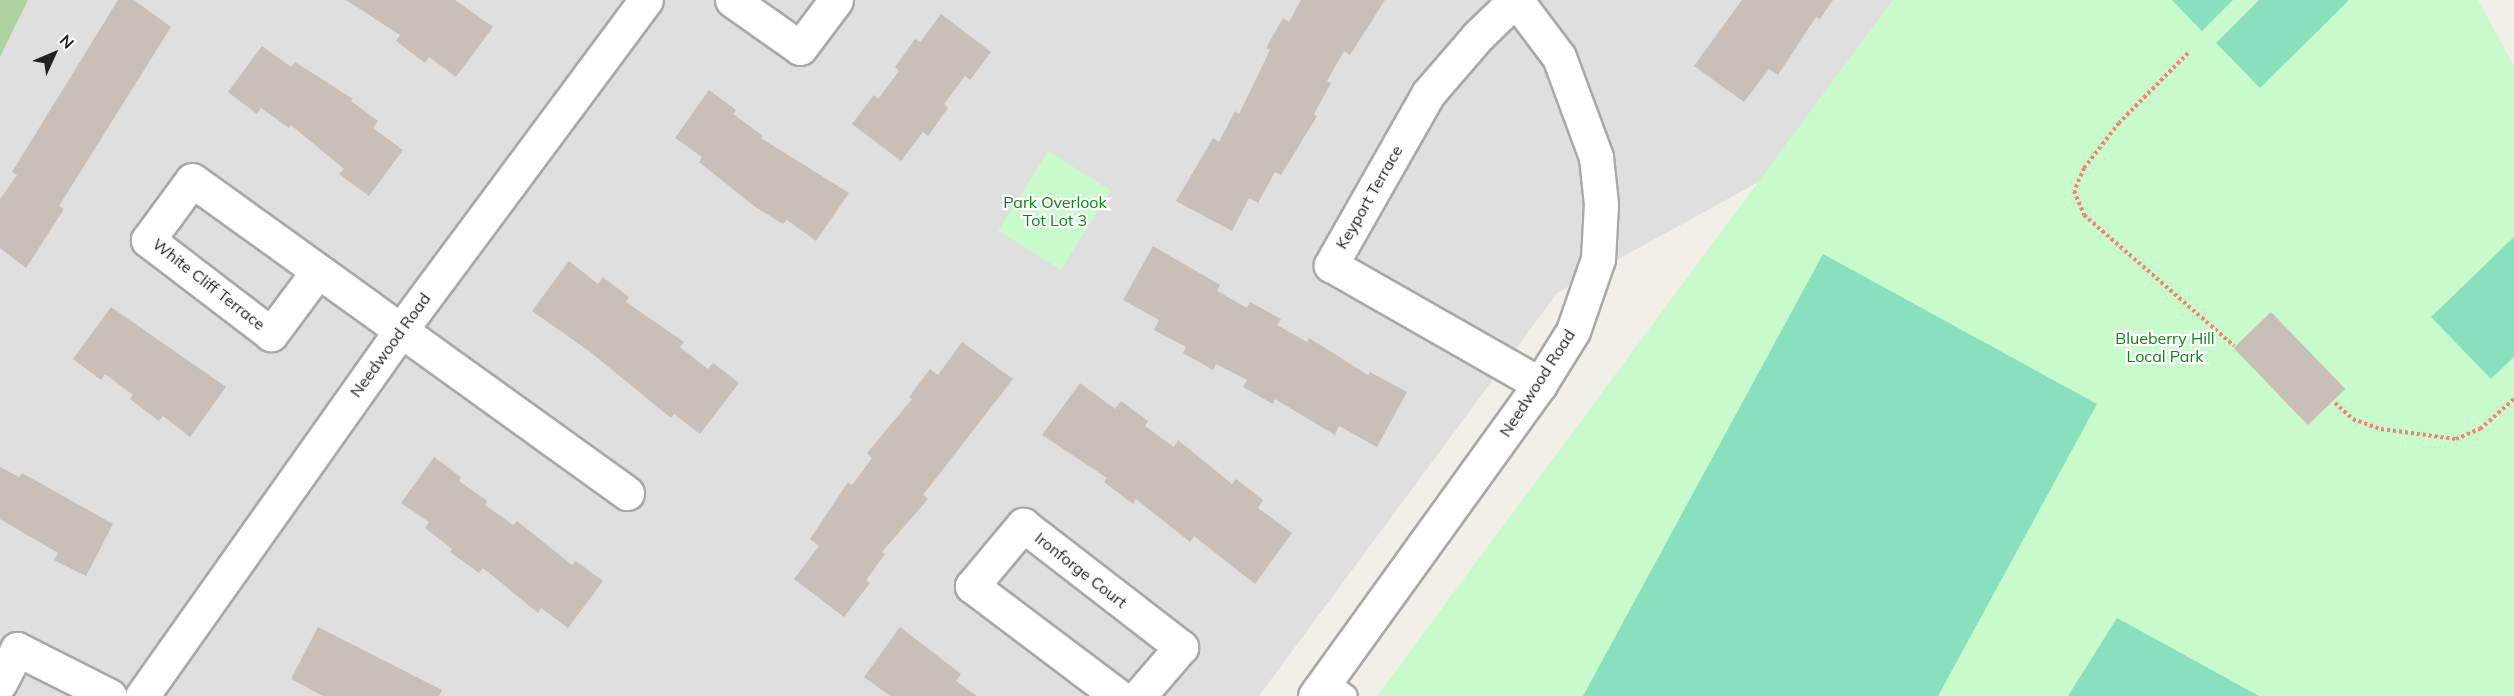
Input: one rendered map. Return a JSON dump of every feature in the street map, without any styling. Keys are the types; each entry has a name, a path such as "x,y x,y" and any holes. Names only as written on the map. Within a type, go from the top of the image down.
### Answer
{"street":[{"name":"Needwood Road","path":"142,696 400,331 646,0"},
{"path":"732,0 800,48 836,0"},
{"name":"Needwood Road","path":"1330,691 1540,384 1573,331 1598,259 1601,204 1596,157 1559,57 1516,0"},
{"name":"Keyport Terrace","path":"1516,0 1477,37 1428,94 1330,265 1540,384"},
{"name":"White Cliff Terrace","path":"318,271 271,334 148,240 192,180 627,493"},
{"name":"Ironforge Court","path":"1118,696 972,586 1023,525 1181,647 1139,696"},
{"path":"0,683 17,649 110,696"}],"path":[{"path":"2188,53 2119,123 2084,168 2074,191 2084,215 2234,345"},
{"path":"2335,403 2353,419 2381,429 2456,439 2480,429 2514,399"}],"shaded area":[{"path":"28,0 1901,0 1764,179 1557,293 1259,696 0,696 0,57"}],"green space":[{"path":"0,0 28,0 0,57"},
{"name":"Blueberry Hill Local Park","path":"1893,0 2478,0 2514,66 2514,696 1377,696"},
{"path":"2172,0 2233,0 2202,31"},
{"path":"2259,0 2349,0 2260,88 2216,43"},
{"name":"Park Overlook Tot Lot 3","path":"1048,151 1111,190 1061,270 998,231"},
{"path":"2514,237 2514,357 2491,379 2431,317"},
{"path":"1823,254 2097,404 1938,696 1583,696"},
{"path":"2117,618 2259,696 2068,696"}],"building":[{"path":"118,0 134,0 171,27 59,206 64,209 26,268 0,248 0,199 17,175 12,172"},
{"path":"346,0 455,0 493,27 456,77 429,57 425,63 396,41 400,35"},
{"path":"1301,0 1385,0 1350,55 1344,51 1327,81 1331,83 1314,114 1317,116 1281,175 1275,172 1258,203 1249,198 1232,231 1176,201 1213,138 1219,142 1235,111 1239,114 1270,50 1266,48 1283,18 1289,22"},
{"path":"1742,0 1833,0 1820,19 1816,17 1778,75 1769,69 1744,102 1694,66"},
{"path":"941,14 991,52 970,80 965,76 944,104 948,108 928,136 923,132 901,161 852,124 874,95 878,99 899,71 895,67 915,39 920,42"},
{"path":"262,46 291,67 295,62 353,99 351,101 378,121 373,128 403,150 369,196 339,174 344,169 291,125 289,128 261,108 257,114 228,92"},
{"path":"709,90 736,110 733,114 763,136 761,138 849,193 816,241 787,220 783,224 754,206 699,162 702,157 675,138"},
{"path":"1153,246 1220,285 1217,291 1247,308 1250,302 1281,319 1277,325 1307,342 1309,338 1368,375 1370,372 1407,392 1377,447 1339,426 1335,435 1275,399 1273,404 1243,387 1247,380 1216,364 1213,370 1183,353 1186,347 1154,330 1159,320 1123,300"},
{"path":"569,261 598,284 603,277 629,297 626,302 684,342 680,347 708,369 713,363 739,383 700,434 674,414 671,418 589,351 532,311"},
{"path":"111,307 226,387 190,437 163,416 159,421 130,399 133,395 105,374 101,380 73,359"},
{"path":"2271,312 2345,389 2308,425 2234,348"},
{"path":"962,342 1013,379 923,495 928,499 882,552 885,554 866,580 870,583 844,617 794,579 819,546 810,539 848,482 852,485 872,458 867,453 912,399 909,397 930,369 938,375"},
{"path":"1080,383 1115,409 1121,401 1148,421 1145,426 1174,447 1178,440 1232,484 1236,479 1263,500 1258,508 1292,533 1255,584 1194,536 1190,542 1136,499 1133,504 1104,482 1107,478 1042,435"},
{"path":"434,457 461,477 459,481 487,501 485,505 513,525 517,521 572,565 576,561 603,581 568,628 541,608 538,613 483,568 479,573 450,552 452,549 425,528 429,522 401,503"},
{"path":"0,467 19,477 22,473 113,524 86,576 54,560 58,553 0,519"},
{"path":"318,627 442,690 439,696 323,696 291,679"},
{"path":"900,627 961,674 956,681 977,696 890,696 864,677"}]}
